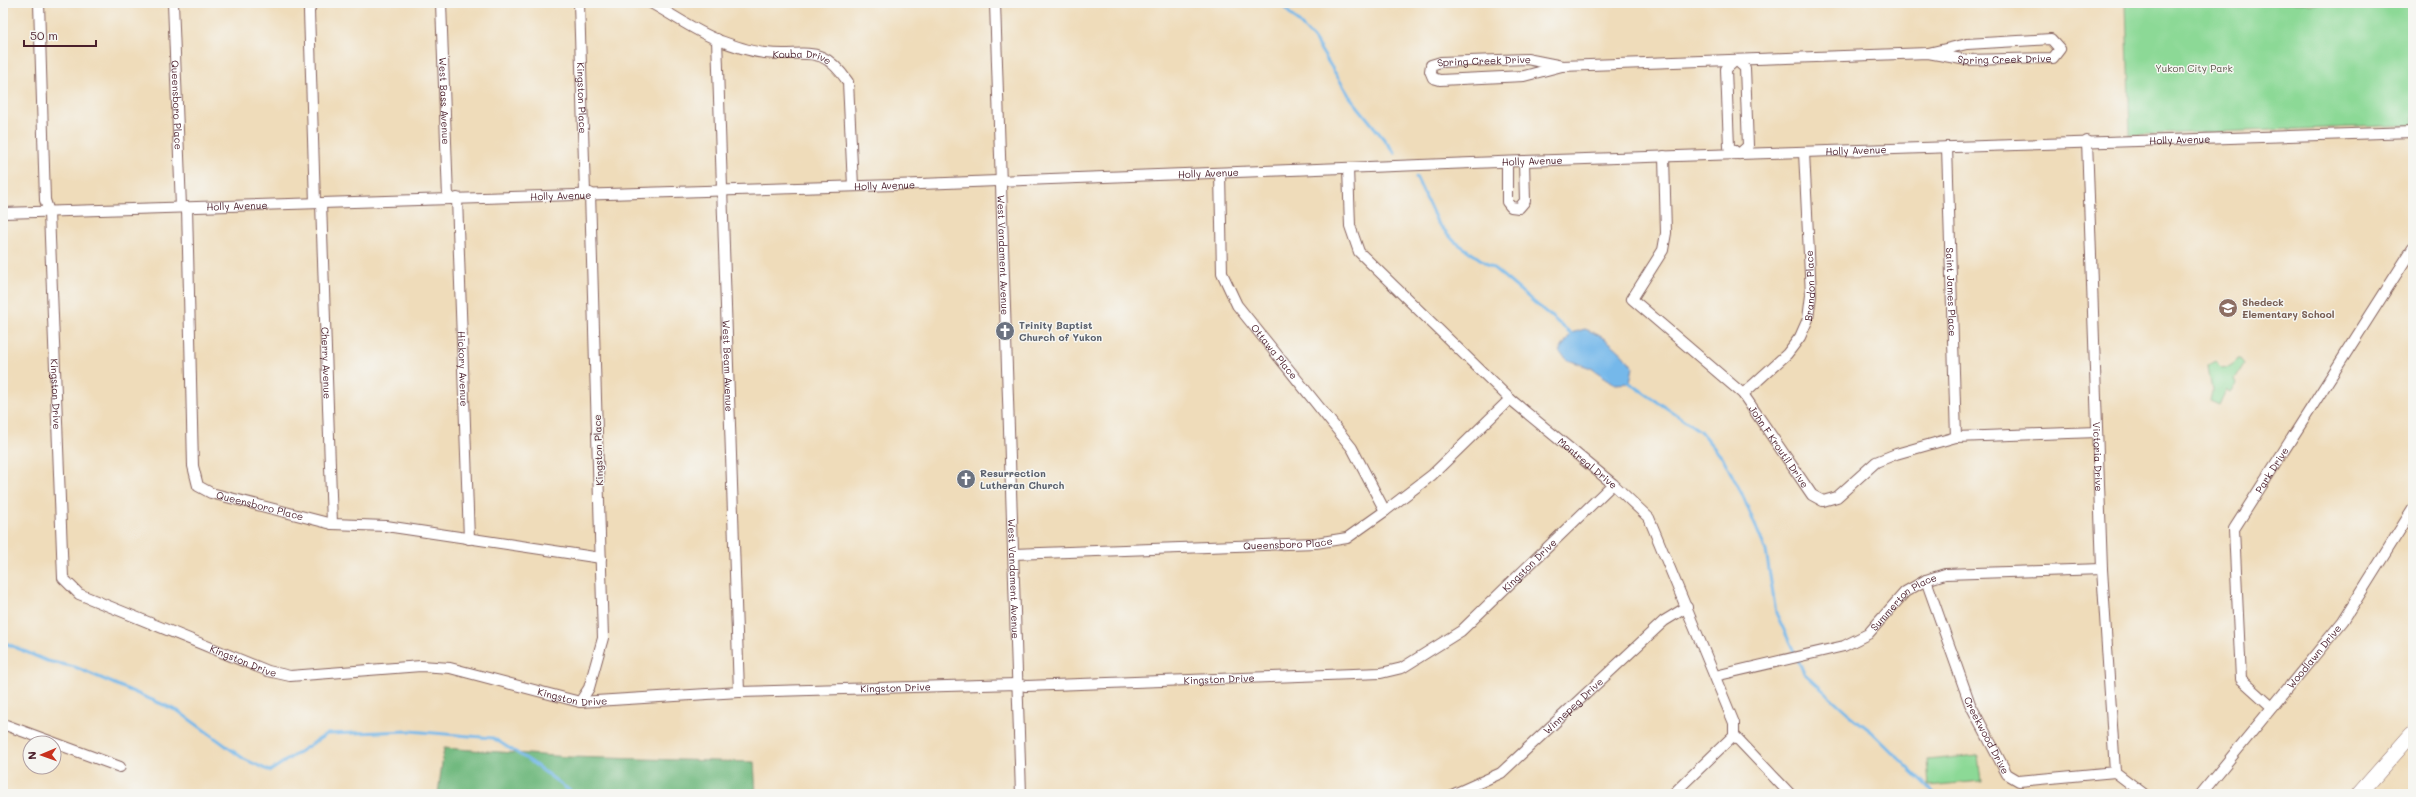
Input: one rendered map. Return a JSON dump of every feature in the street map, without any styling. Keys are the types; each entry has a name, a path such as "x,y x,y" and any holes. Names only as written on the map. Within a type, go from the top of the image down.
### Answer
{"highway":[{"path":"2359,794 2413,734"},
{"path":"2372,794 2413,734"}],"street":[{"name":"Kingston Drive","path":"39,3 46,200 49,212 60,556 63,578 79,594 268,671 290,676 420,666 450,668 580,702 739,692 1016,684 1026,686 1381,673 1402,668 1461,631 1613,484"},
{"name":"Queensboro Place","path":"173,3 184,207 193,466 198,486 211,493 332,524 386,526 469,540 601,558"},
{"name":"Cherry Avenue","path":"312,3 309,10 332,524"},
{"name":"West Bass Avenue","path":"441,3 453,198"},
{"name":"Kingston Place","path":"579,3 588,193 603,638 589,688 580,702"},
{"name":"Kouba Drive","path":"651,3 717,39 764,53 813,53 828,58 840,70 848,82 853,186"},
{"name":"West Vandament Avenue","path":"995,3 1014,554 1016,684 1021,794"},
{"name":"West Beam Avenue","path":"717,39 739,692"},
{"name":"Spring Creek Drive","path":"1562,66 1527,59 1441,62 1431,65 1430,71 1433,78 1440,80 1524,76 1562,66 1928,53 1966,44 2051,39 2060,49 2052,58 1967,60 1928,53"},
{"path":"1736,60 1745,68 1748,146 1739,154 1729,147 1726,69 1736,60"},
{"name":"Holly Avenue","path":"3,213 588,193 721,191 2087,141 2413,132"},
{"name":"Victoria Drive","path":"2087,141 2102,569 2115,772"},
{"name":"Saint James Place","path":"1946,147 1956,437"},
{"name":"Brandon Place","path":"1743,394 1787,354 1800,337 1808,319 1811,294 1804,152"},
{"name":"John F Kroutil Drive","path":"1664,156 1666,233 1663,250 1632,299 1743,394 1812,495 1823,501 1837,498 1876,462 1896,454 1956,437 2096,432"},
{"path":"1507,162 1507,202 1511,208 1519,208 1525,201 1524,161"},
{"name":"Montreal Drive","path":"1348,168 1350,226 1359,252 1510,399 1613,484 1649,518 1734,723 1734,735"},
{"name":"Ottawa Place","path":"1220,173 1222,273 1229,291 1237,305 1352,448 1385,510"},
{"name":"Hickory Avenue","path":"453,198 469,540"},
{"name":"Park Drive","path":"2272,707 2241,679 2234,529 2413,248"},
{"name":"Queensboro Place","path":"1014,554 1316,543 1347,538 1432,475 1510,399"},
{"name":"Woodlawn Drive","path":"2201,794 2343,621 2413,509"},
{"name":"Summerton Place","path":"1715,676 1844,646 1868,634 1905,592 1926,580 1945,574 2102,569"},
{"name":"Creekwood Drive","path":"1926,580 1970,704 2007,774 2019,781 2115,772"},
{"name":"Winnepeg Drive","path":"1454,794 1502,773 1664,621 1687,607"},
{"path":"3,724 120,767"},
{"path":"1673,794 1734,735 1790,794"},
{"path":"2115,772 2144,794"}],"green space":[{"name":"Yukon City Park","path":"2126,3 2413,3 2413,125 2130,135"},
{"path":"2237,359 2240,359 2244,364 2235,379 2237,383 2230,392 2226,390 2219,405 2210,401 2212,391 2208,366 2215,362 2222,369 2232,366"},
{"path":"444,748 569,757 754,762 756,794 438,794"},
{"path":"1978,755 1981,781 1929,786 1927,760"}],"water":[{"path":"1585,329 1593,332 1612,344 1633,367 1630,383 1615,384 1591,368 1568,360 1559,352 1571,333"}],"waterway":[{"path":"1280,3 1314,39 1350,97 1395,153"},
{"path":"1416,177 1437,222 1454,241 1496,270 1574,336"},
{"path":"1627,381 1700,431 1724,460 1742,494 1766,551 1776,613 1804,673 1850,715 1872,732 1935,794"},
{"path":"3,642 47,661 75,667 178,711 244,759 270,771 327,734 410,731 493,738 530,761 574,794"}],"place":[{"name":"Shedeck Elementary School","path":"2228,308"},
{"name":"Trinity Baptist Church of Yukon","path":"1005,331"},
{"name":"Resurrection Lutheran Church","path":"966,479"}]}
